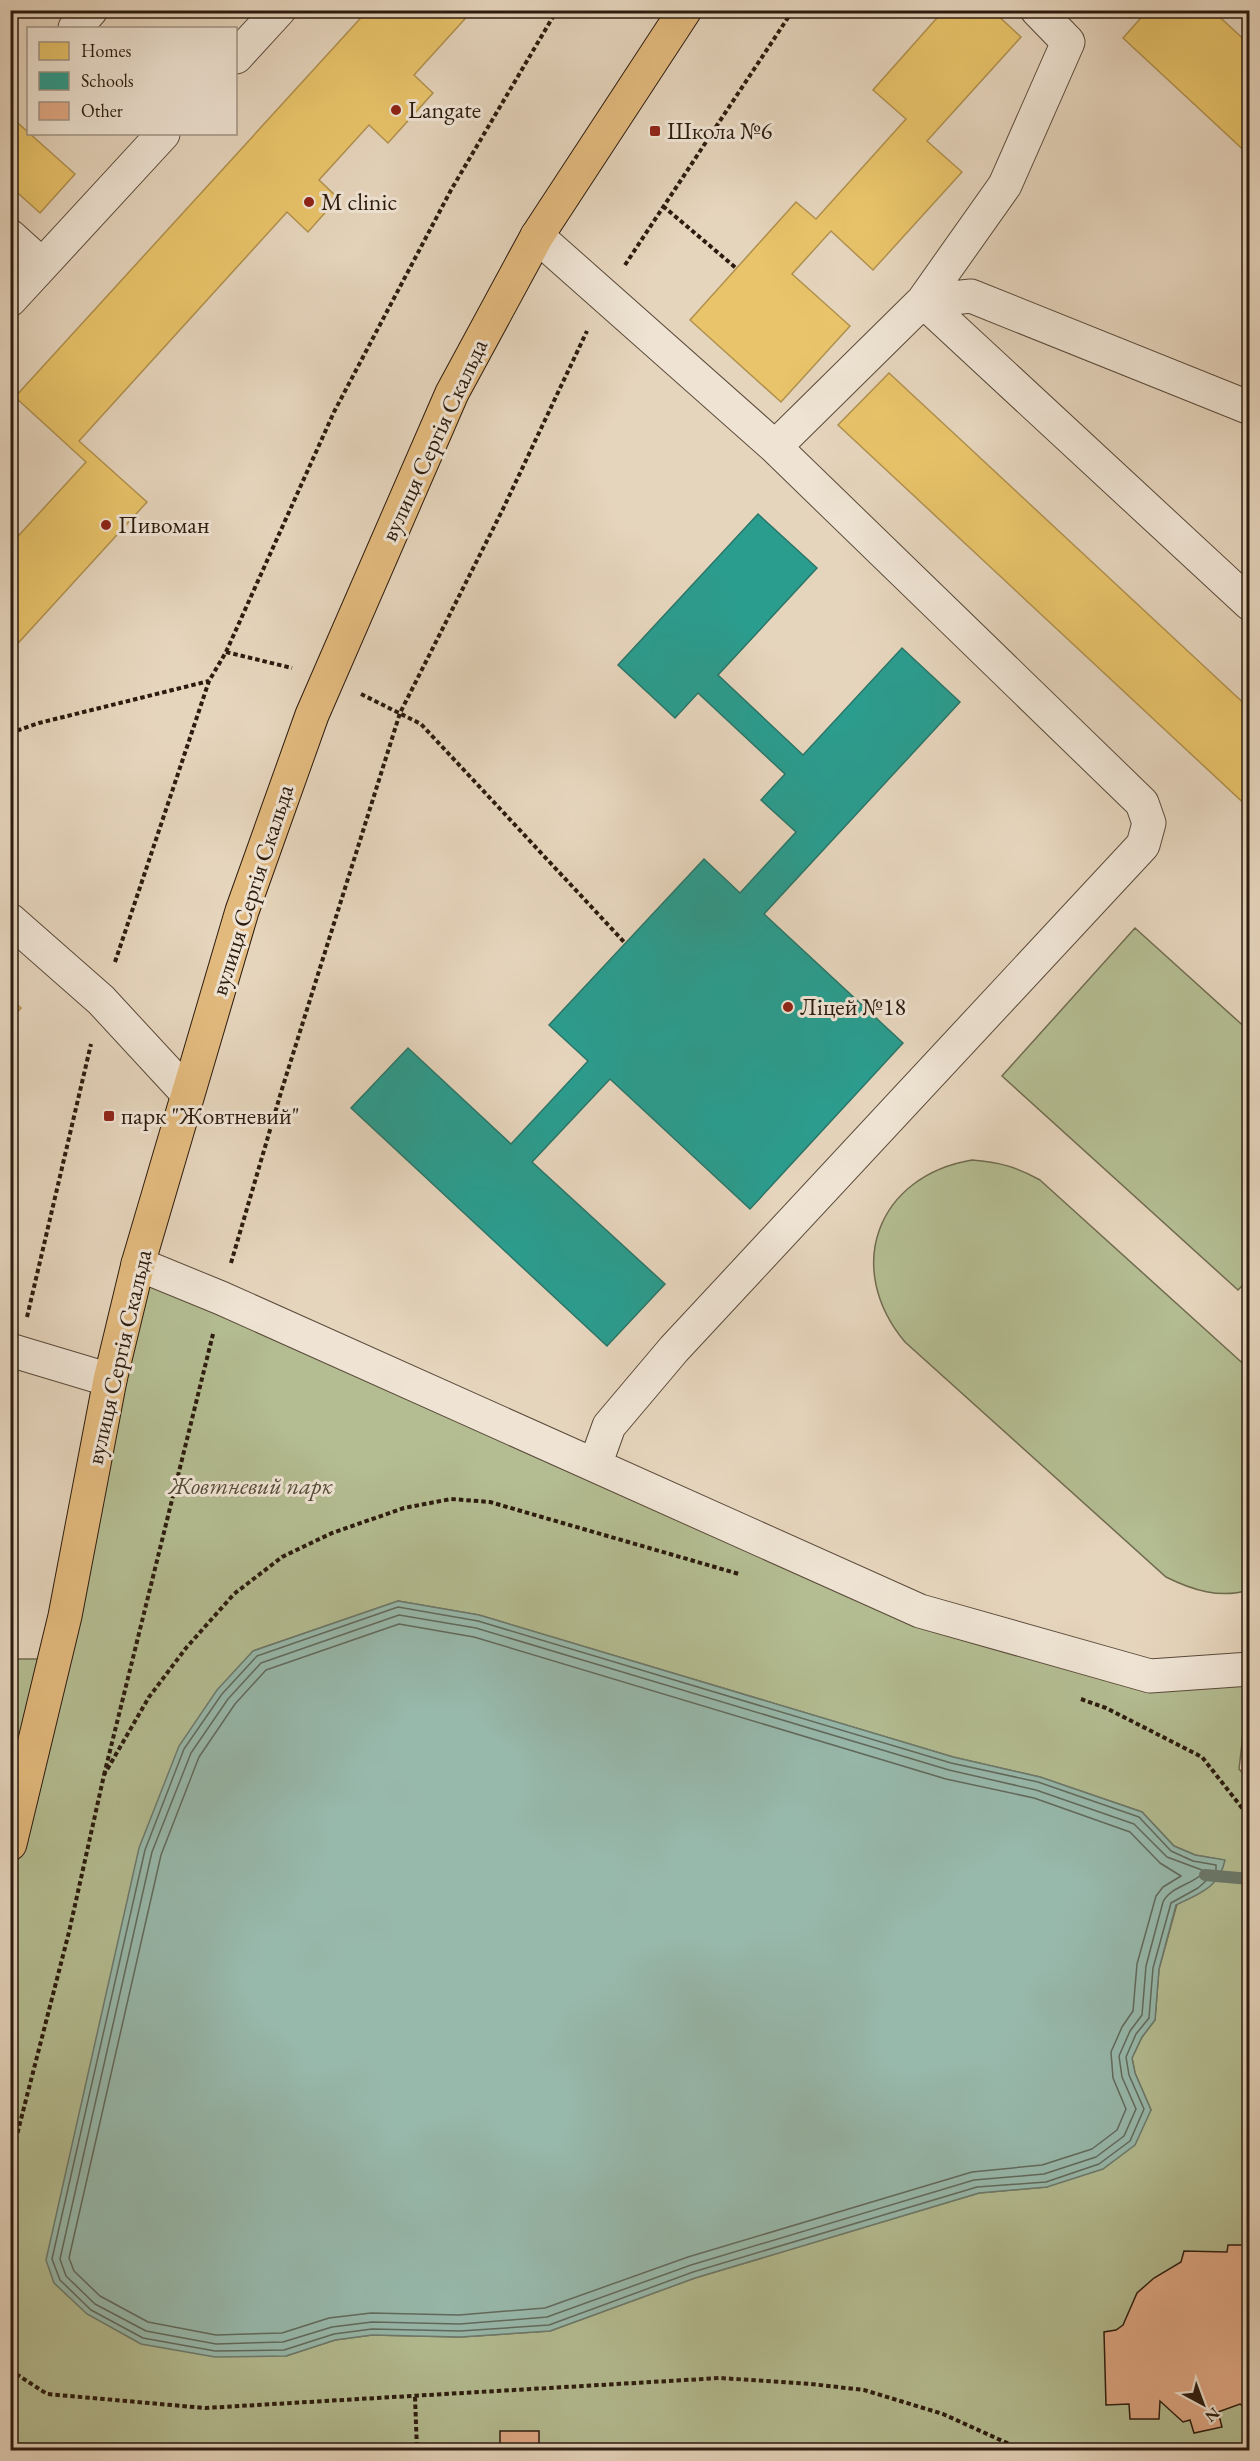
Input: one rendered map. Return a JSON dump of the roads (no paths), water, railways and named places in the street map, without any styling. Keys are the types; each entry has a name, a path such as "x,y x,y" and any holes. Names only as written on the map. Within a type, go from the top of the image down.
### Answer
{"main road":[{"name":"вулиця Сергія Скальда","path":"10,1844 66,1616 110,1380 138,1264 243,911 326,677 452,393 537,236 685,10"}],"street":[{"path":"76,27 91,10"},
{"path":"237,56 279,10"},
{"path":"775,447 923,301 1005,185 1068,42 1037,10"},
{"path":"10,300 162,135"},
{"path":"10,236 41,264"},
{"path":"537,236 775,447 1142,803 1149,823 1143,845 674,1349 609,1425 596,1465"},
{"path":"923,301 971,296 1249,409"},
{"path":"923,301 1250,604"},
{"path":"10,920 101,1000 187,1093"},
{"path":"138,1264 221,1298 920,1611 1150,1676 1250,1669"},
{"path":"15,1352 110,1380"}],"water":[{"path":"398,1601 479,1615 953,1757 1040,1777 1142,1812 1174,1846 1195,1855 1225,1860 1213,1883 1200,1893 1176,1905 1159,1969 1155,2020 1142,2037 1132,2058 1135,2073 1151,2110 1135,2145 1103,2169 1047,2187 979,2193 695,2278 550,2331 460,2337 372,2335 335,2340 286,2356 215,2357 141,2344 87,2314 54,2283 46,2260 139,1848 179,1746 217,1690 253,1651"}],"waterway":[{"path":"1205,1875 1250,1879"}],"place":[{"name":"Langate","path":"396,110"},
{"name":"Школа №6","path":"655,131"},
{"name":"M clinic","path":"309,202"},
{"name":"Пивоман","path":"106,525"},
{"name":"Ліцей №18","path":"788,1007"},
{"name":"парк \"Жовтневий\"","path":"109,1116"}],"park label":[{"name":"Жовтневий парк","path":"251,1486"}]}
